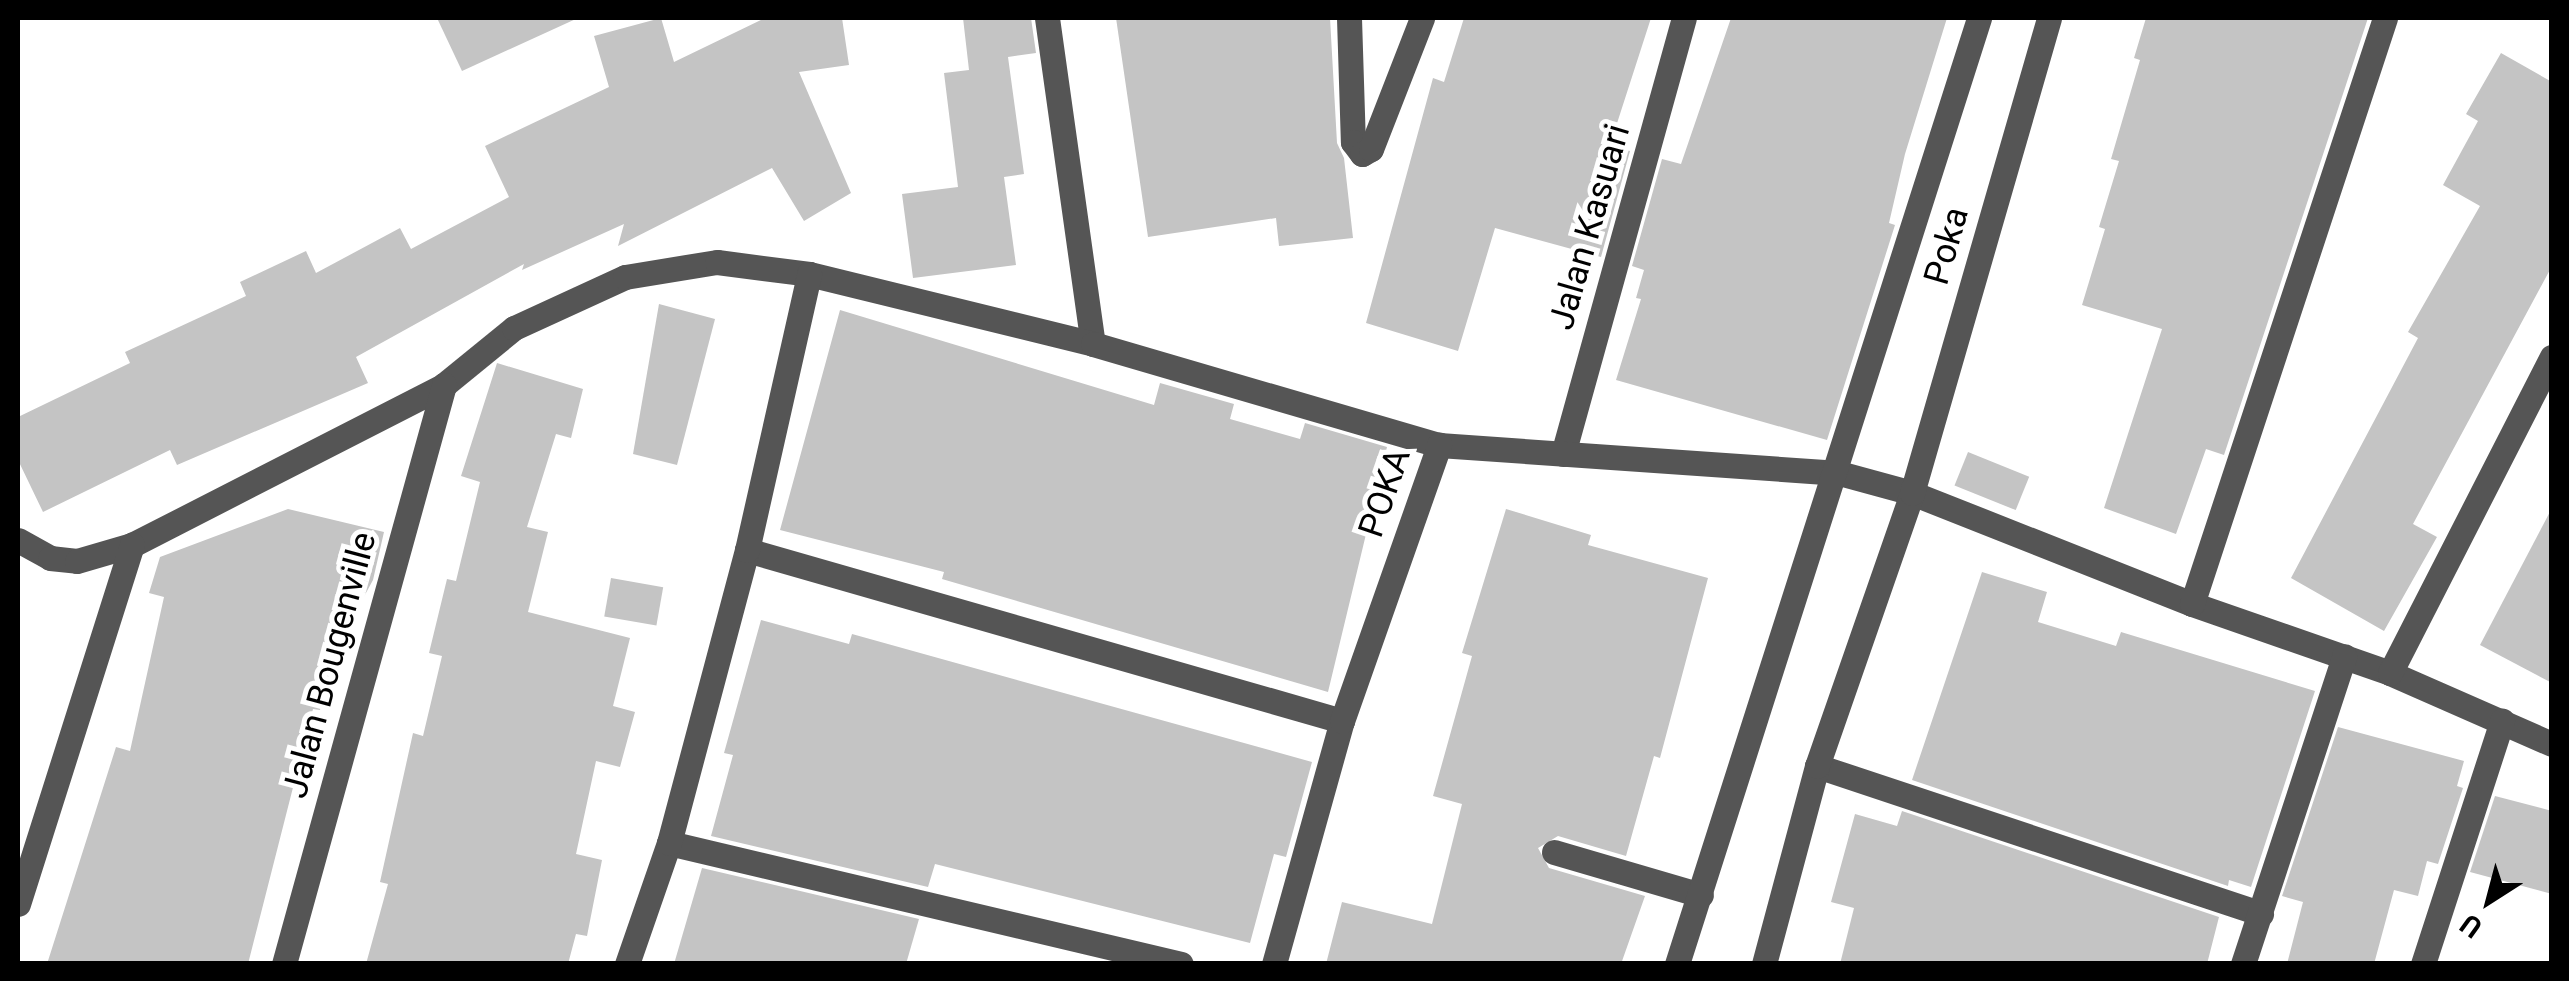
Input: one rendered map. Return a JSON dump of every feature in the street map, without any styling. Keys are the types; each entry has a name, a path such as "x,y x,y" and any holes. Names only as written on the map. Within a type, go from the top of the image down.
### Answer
{"street":[{"path":"1047,18 1093,344"},
{"path":"1349,18 1353,142 1362,154 1371,149 1422,18"},
{"name":"Jalan Kasuari","path":"1563,454 1684,18"},
{"path":"1677,964 1838,472 1978,18"},
{"name":"Poka","path":"1764,964 1817,766 1912,493 2049,18"},
{"path":"2192,604 2385,18"},
{"path":"2370,62 2396,18"},
{"path":"18,540 50,558 77,562 132,545 444,384 514,328 625,277 718,262 808,274 1093,344 1439,445"},
{"path":"627,964 669,843 748,550 808,274"},
{"path":"2390,673 2552,357"},
{"name":"Jalan Bougenville","path":"284,964 444,384"},
{"name":"POKA","path":"1274,964 1342,721 1439,445 1838,472 1912,493 2192,604 2390,673 2552,744"},
{"path":"18,904 132,545"},
{"path":"748,550 1342,721"},
{"path":"2243,964 2344,656"},
{"path":"2423,964 2502,720"},
{"path":"1817,766 2260,914"},
{"path":"669,843 1180,964"},
{"path":"1554,852 1701,895"}],"building":[{"path":"437,18 578,18 462,71"},
{"path":"661,18 674,62 765,18 842,18 849,65 799,72 851,193 804,221 772,168 618,246 624,224 522,270 524,264 356,357 368,383 177,465 170,450 43,512 18,460 18,417 130,363 125,352 246,296 240,282 306,251 316,273 400,228 411,249 509,197 485,146 609,87 594,36"},
{"path":"963,18 1031,18 1036,53 1008,57 1024,174 1004,177 1016,265 913,278 902,194 958,187 944,73 969,70"},
{"path":"1116,18 1330,18 1337,143 1344,158 1353,238 1279,246 1276,218 1148,237"},
{"path":"1464,18 1651,18 1610,145 1630,151 1601,257 1495,228 1458,351 1366,323 1433,78 1444,82"},
{"path":"1731,18 1947,18 1905,154 1889,223 1895,225 1827,440 1616,380 1641,299 1636,298 1644,270 1632,266 1662,159 1681,164"},
{"path":"2146,18 2368,18 2224,455 2206,449 2176,534 2104,508 2162,329 2082,305 2105,229 2099,227 2119,161 2111,159 2140,60 2134,58"},
{"path":"2501,53 2552,82 2552,266 2413,524 2437,537 2384,631 2291,578 2418,338 2408,332 2480,206 2443,185 2478,121 2466,114"},
{"path":"659,304 715,319 677,465 633,454"},
{"path":"840,310 1154,405 1160,383 1234,404 1230,419 1300,439 1305,423 1387,447 1328,692 942,579 944,572 780,530"},
{"path":"497,363 583,389 571,438 556,434 527,527 548,532 528,612 630,638 613,706 635,712 620,767 596,761 576,854 602,860 587,936 576,934 568,964 366,964 388,884 380,882 413,733 423,736 442,656 429,653 447,579 456,581 480,482 461,476"},
{"path":"1968,452 2029,477 2016,510 1955,485"},
{"path":"2552,508 2552,683 2480,645"},
{"path":"288,509 384,532 373,580 335,650 320,710 313,709 248,964 47,964 116,747 130,751 164,597 149,593 160,557"},
{"path":"1506,509 1591,535 1588,545 1708,578 1660,758 1654,756 1626,856 1558,836 1538,848 1549,868 1645,896 1621,964 1326,964 1342,902 1432,924 1462,804 1433,796 1472,656 1462,653"},
{"path":"1982,572 2047,592 2038,622 2116,646 2121,632 2315,691 2251,887 2229,880 2228,886 1912,780"},
{"path":"611,578 663,587 656,626 604,616"},
{"path":"761,620 849,644 852,634 1312,762 1286,857 1274,854 1250,943 935,864 928,887 711,836 733,755 724,753"},
{"path":"2338,727 2464,761 2457,786 2463,788 2438,864 2427,861 2418,896 2394,890 2374,964 2287,964 2303,902 2282,896"},
{"path":"2495,796 2552,811 2552,894 2470,872"},
{"path":"1902,811 2219,917 2207,964 1840,964 1854,908 1831,902 1855,814 1897,826"},
{"path":"702,868 919,919 906,964 674,964"}]}
